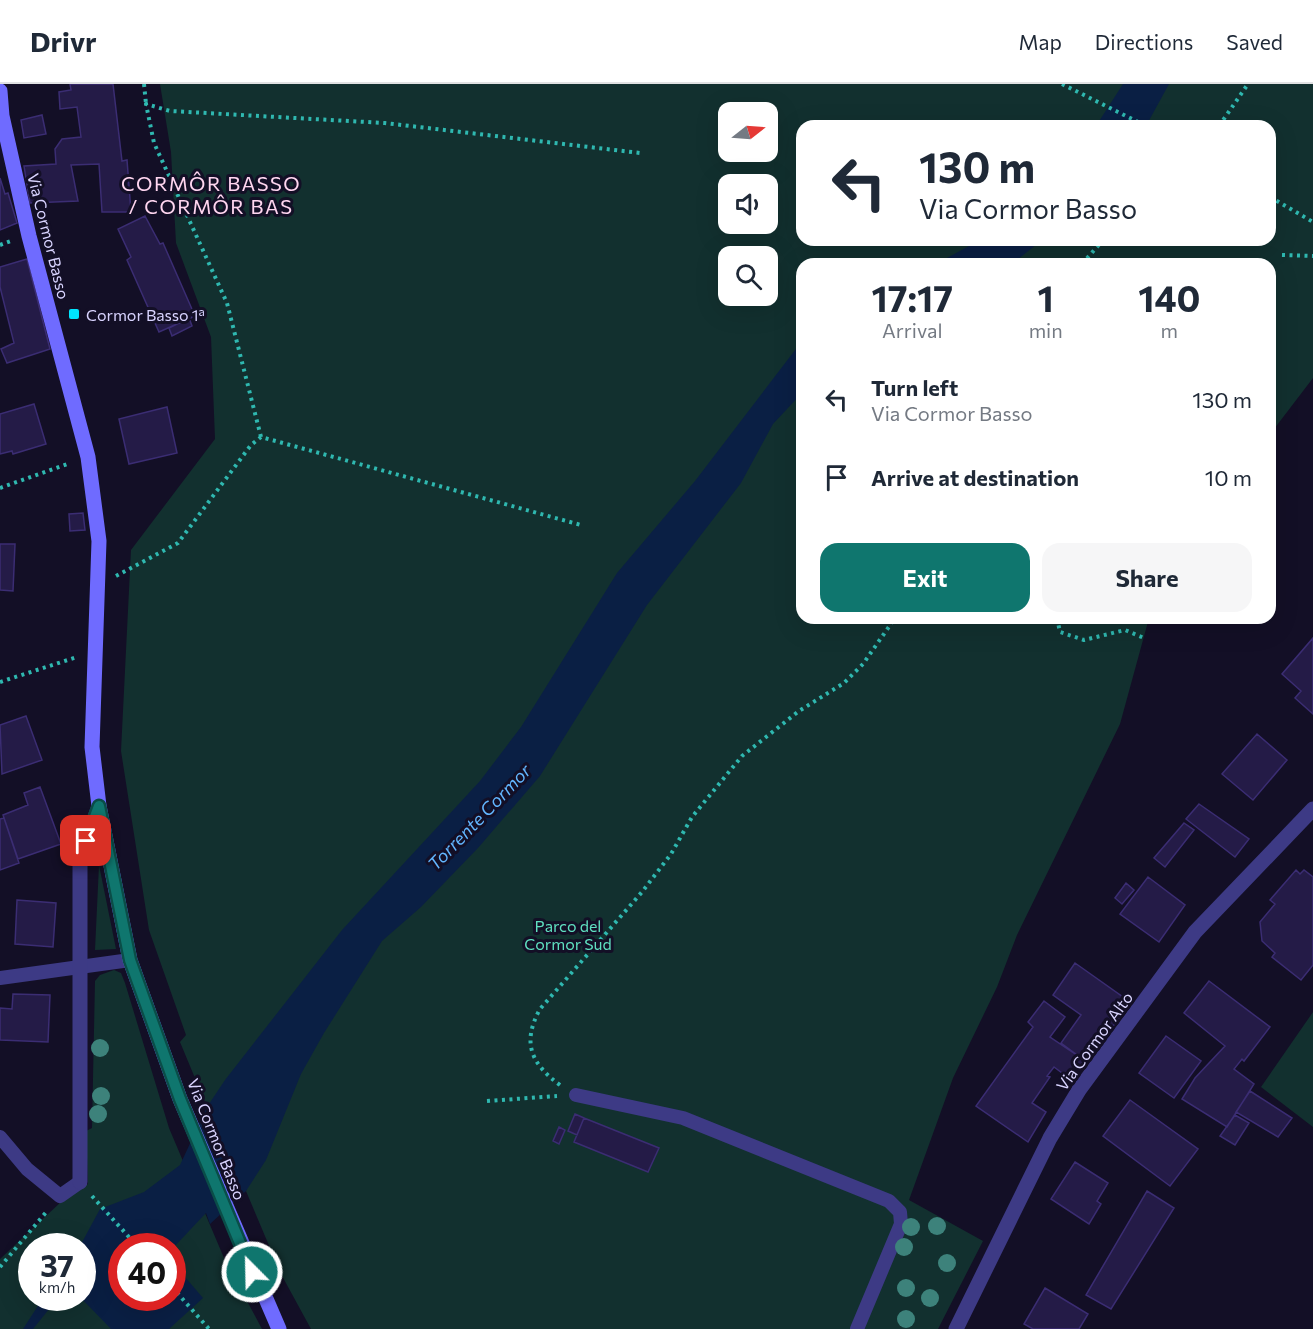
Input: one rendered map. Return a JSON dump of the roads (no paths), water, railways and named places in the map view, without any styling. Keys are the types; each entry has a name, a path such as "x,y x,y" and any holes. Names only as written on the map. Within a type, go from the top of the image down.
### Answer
{"street":[{"name":"Via Cormor Basso","path":"0,91 2,116 29,236 88,457 99,541 92,747 99,806 130,960 158,1040 261,1293 279,1329"},
{"name":"Via Cormor Basso","path":"80,1182 78,968 80,858 99,806"},
{"name":"Via Cormor Alto","path":"956,1329 1050,1138 1079,1090 1195,933 1313,809"}],"lane":[{"path":"0,978 130,960"},
{"path":"576,1095 683,1118 889,1201 896,1206 901,1224 857,1329"},
{"path":"0,1137 27,1169 60,1196 80,1182"}],"water":[{"path":"1123,84 1169,84 1149,120 1100,120"},
{"path":"969,246 1034,246 1020,258 947,258"},
{"name":"Torrente Cormor","path":"796,349 796,399 773,424 741,483 647,605 540,776 478,848 421,907 382,941 301,1074 266,1160 246,1191 210,1224 206,1213 186,1234 108,1233 108,1311 186,1311 186,1278 203,1298 169,1329 111,1329 94,1311 96,1311 96,1233 87,1233 100,1209 144,1192 180,1165 207,1107 225,1080 342,930 480,781 521,727 617,573 695,481"},
{"path":"35,1311 48,1311 33,1329 23,1329"}],"place":[{"name":"Cormor Basso 1ª","path":"74,314"}],"district":[{"name":"CORMÔR BASSO / CORMÔR BAS","path":"211,194"}],"park label":[{"name":"Parco del Cormor Sud","path":"568,934"}]}
